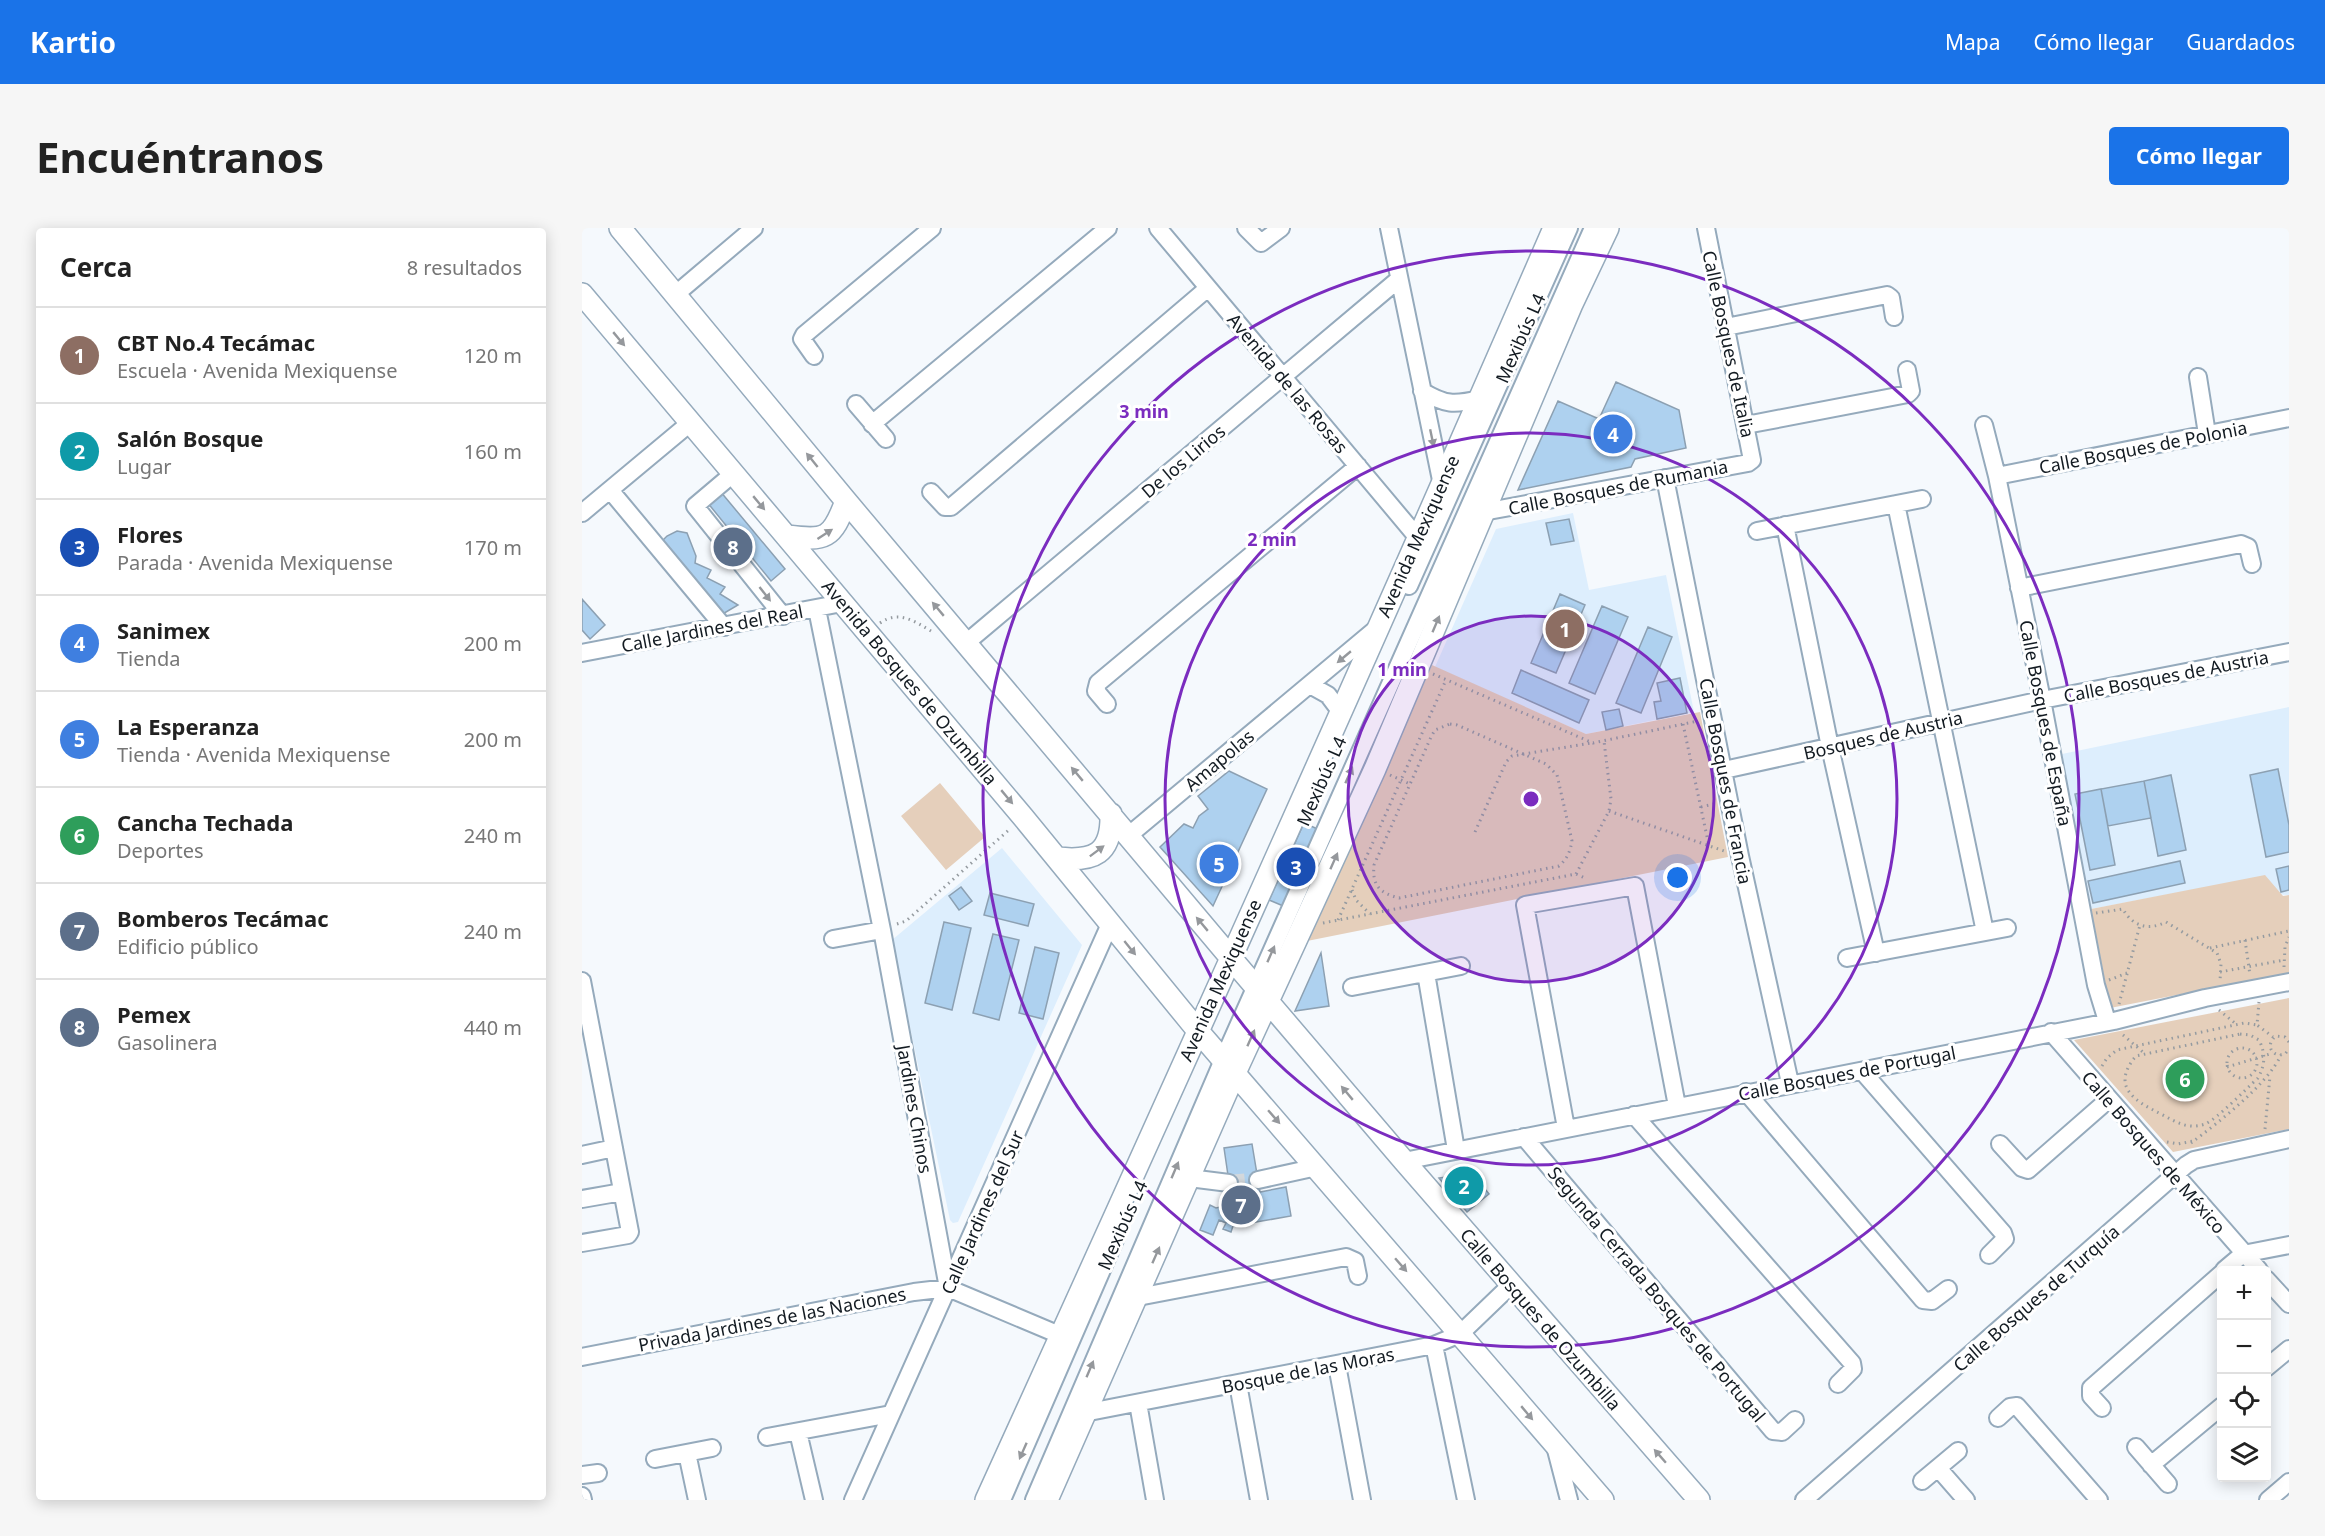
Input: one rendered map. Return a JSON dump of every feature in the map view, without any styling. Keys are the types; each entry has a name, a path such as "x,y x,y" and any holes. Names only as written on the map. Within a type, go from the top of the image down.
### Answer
{"main road":[{"path":"620,228 846,501 1262,993"},
{"name":"Avenida Mexiquense","path":"986,1500 1234,961 1340,711 1554,228"},
{"path":"1047,1500 1189,1178 1229,1066 1262,993 1304,927 1375,769 1572,304 1608,228"},
{"name":"Avenida Bosques de Ozumbilla","path":"582,294 1023,817 1229,1066"},
{"path":"787,536 814,540 827,535 838,522 846,501"},
{"path":"1057,858 1080,860 1097,854 1106,843 1111,830 1111,814"},
{"name":"Calle Bosques de Ozumbilla","path":"1262,993 1404,1161 1699,1500"},
{"path":"1229,1066 1603,1500"}],"street":[{"path":"675,294 754,228"},
{"path":"814,356 803,343 804,335 932,228"},
{"path":"872,424 1108,228"},
{"name":"Avenida de las Rosas","path":"1158,228 1418,538"},
{"path":"1246,228 1261,243 1281,228"},
{"path":"1389,228 1442,485"},
{"name":"Mexibús L4","path":"1234,961 1569,228"},
{"name":"Mexibús L4","path":"1262,993 1593,228"},
{"name":"Calle Bosques de Italia","path":"1708,228 1752,460"},
{"name":"De los Lirios","path":"966,643 1400,279"},
{"path":"931,492 945,507 951,507 1208,288"},
{"path":"1726,327 1887,296 1891,298 1894,317"},
{"path":"1746,425 1908,394 1911,391 1907,370"},
{"path":"2198,377 2207,434"},
{"path":"1422,391 1446,404 1480,399"},
{"path":"856,404 886,439"},
{"name":"Calle Bosques de Polonia","path":"1997,476 2207,434 2288,422"},
{"path":"582,513 690,423"},
{"name":"Calle Bosques de España","path":"1984,425 1997,476 2042,700 2096,985 2110,1021"},
{"name":"Calle Bosques de Rumania","path":"1483,512 1748,463 1752,460"},
{"path":"1107,704 1096,691 1098,683 1358,466"},
{"path":"734,473 695,506 783,616"},
{"name":"Calle Bosques de Francia","path":"1665,478 1740,856 1790,1083"},
{"path":"610,490 724,627"},
{"path":"1757,531 1922,499"},
{"path":"1896,504 1985,932"},
{"path":"1785,525 1830,747 1876,953"},
{"path":"2019,588 2241,544 2248,548 2252,564"},
{"name":"Calle Jardines del Real","path":"582,652 783,616 842,603"},
{"name":"Jardines Chinos","path":"817,609 882,930 948,1288"},
{"name":"Amapolas","path":"1128,836 1377,629"},
{"name":"Calle Bosques de Austria","path":"2042,700 2289,652"},
{"path":"1310,685 1328,695 1340,711"},
{"name":"Bosques de Austria","path":"1724,770 2042,700"},
{"path":"1566,1128 1525,905 1635,886 1677,1106"},
{"name":"Calle Jardines del Sur","path":"853,1500 1110,924"},
{"path":"1847,958 2007,928"},
{"path":"833,939 882,930"},
{"path":"1352,987 1461,966"},
{"path":"1426,973 1456,1150"},
{"path":"582,981 630,1232 628,1235 582,1243"},
{"name":"Calle Bosques de Portugal","path":"1404,1161 2110,1021 2287,982"},
{"name":"Calle Bosques de México","path":"2051,1032 2093,1083 2255,1266"},
{"name":"Mexibús L4","path":"1002,1500 1201,1034"},
{"name":"Mexibús L4","path":"1034,1500 1229,1066"},
{"path":"1862,1071 2003,1233 2005,1239 1989,1255"},
{"path":"1746,1092 1923,1300 1932,1301 1948,1289"},
{"path":"2000,1144 2022,1168 2028,1170 2108,1100"},
{"path":"1634,1115 1852,1363 1853,1369 1850,1374 1838,1384"},
{"name":"Segunda Cerrada Bosques de Portugal","path":"1524,1137 1773,1431 1782,1432 1795,1420"},
{"name":"Calle Bosques de Turquía","path":"1804,1500 2186,1165 2194,1160 2289,1139"},
{"path":"582,1155 614,1148"},
{"path":"1258,1179 1317,1167"},
{"path":"1189,1178 1229,1183"},
{"path":"582,1199 622,1192"},
{"path":"2230,1266 2244,1254 2289,1245"},
{"path":"1138,1297 1346,1257 1355,1261 1358,1276"},
{"path":"2102,1408 2091,1396 2091,1388 2217,1277"},
{"path":"2271,1284 2289,1304"},
{"name":"Bosque de las Moras","path":"1084,1413 1434,1345 1460,1334 1511,1285"},
{"name":"Privada Jardines de las Naciones","path":"582,1357 914,1292 948,1288 1062,1336"},
{"path":"1434,1345 1466,1500"},
{"path":"2271,1364 2289,1349"},
{"path":"1337,1365 1362,1500"},
{"path":"1238,1384 1259,1500"},
{"path":"1138,1403 1155,1500"},
{"path":"1998,1418 2010,1407 2017,1406 2099,1500"},
{"path":"2151,1465 2217,1410"},
{"path":"767,1437 891,1414"},
{"path":"798,1432 814,1500"},
{"path":"1555,1446 1569,1500"},
{"path":"2136,1447 2168,1484"},
{"path":"655,1459 712,1448"},
{"path":"1922,1481 1958,1451"},
{"path":"687,1453 697,1500"},
{"path":"1938,1468 1966,1500"},
{"path":"2268,1500 2289,1482"}],"path":[{"path":"869,635 876,625 886,618 896,616 909,618 939,635"},
{"path":"1417,668 1593,743"},
{"path":"1338,920 1446,680"},
{"path":"1475,832 1506,762 1512,756 1593,743 1714,718"},
{"path":"1683,724 1709,846"},
{"path":"1457,725 1521,753 1546,764 1557,776 1572,842 1565,861 1559,866 1399,898 1380,891 1375,885 1374,865 1435,730 1442,726 1457,725"},
{"path":"1576,874 1609,811 1611,799 1604,740"},
{"path":"1609,811 1740,856"},
{"path":"882,930 906,921 1023,817"},
{"path":"1534,871 1535,882"},
{"path":"1304,927 1576,874 1610,890"},
{"path":"1352,889 1356,900 1370,914"},
{"path":"2082,916 2123,909 2128,918 2140,925 2156,927 2166,922 2217,953 2221,964 2219,996"},
{"path":"2140,925 2110,1021 2144,1053"},
{"path":"2208,948 2289,931"},
{"path":"2287,982 2284,960 2289,937"},
{"path":"2245,940 2249,967 2257,988 2257,1025"},
{"path":"2220,972 2284,960"},
{"path":"2093,1083 2107,1058 2117,1050 2244,1023 2257,1025 2273,1038"},
{"path":"2240,1034 2250,1035 2259,1040 2264,1055 2263,1069 2258,1078 2207,1123 2185,1126 2137,1102 2127,1090 2127,1072 2130,1064 2136,1056 2144,1053 2240,1034"},
{"path":"2273,1038 2282,1036 2289,1042"},
{"path":"2272,1053 2270,1047 2273,1038"},
{"path":"2240,1048 2249,1050 2256,1058 2256,1068 2246,1078 2232,1075 2227,1067 2230,1053 2240,1048"},
{"path":"2188,1146 2270,1074 2282,1055 2289,1049"},
{"path":"2227,1067 2272,1053 2282,1055"},
{"path":"2264,1144 2270,1074"},
{"path":"2146,1143 2178,1144 2195,1140"}],"shaded area":[{"path":"1573,513 1589,590 1666,575 1694,712 1586,734 1435,667 1496,529"},
{"path":"1432,665 1586,734 1700,712 1728,857 1307,941"},
{"path":"2289,707 2289,895 2197,889 2091,909 2062,754"},
{"path":"940,783 985,837 946,870 901,816"},
{"path":"1002,848 1082,945 958,1222 953,1223 950,1220 892,940"},
{"path":"2265,875 2283,896 2289,895 2289,973 2110,1008 2091,909"},
{"path":"2289,998 2289,1129 2173,1152 2074,1040"}],"building":[{"path":"1616,382 1679,410 1686,448 1635,459 1631,467 1518,490 1558,401 1599,419"},
{"path":"720,491 785,569 771,581 707,502"},
{"path":"1569,519 1574,541 1551,545 1546,523"},
{"path":"677,531 687,533 696,556 695,563 711,570 707,578 725,587 720,594 738,605 721,615 659,544 667,536"},
{"path":"1560,594 1585,605 1556,673 1531,663"},
{"path":"582,599 605,625 590,639 582,630"},
{"path":"1602,606 1628,617 1595,694 1569,683"},
{"path":"1648,627 1672,637 1641,713 1616,703"},
{"path":"1521,670 1589,700 1579,723 1512,693"},
{"path":"1680,678 1687,713 1657,719 1654,702 1661,701 1657,683"},
{"path":"1619,709 1623,726 1606,730 1602,712"},
{"path":"2278,769 2289,825 2289,852 2266,857 2250,775"},
{"path":"1229,771 1267,789 1213,906 1160,847 1184,824 1193,828 1199,816 1208,809 1198,796"},
{"path":"2171,775 2186,850 2158,856 2144,781"},
{"path":"2144,781 2151,818 2108,826 2101,789"},
{"path":"2101,789 2115,865 2090,870 2075,794"},
{"path":"1304,823 1322,831 1288,908 1269,900"},
{"path":"2180,861 2185,883 2093,903 2088,881"},
{"path":"2289,866 2289,890 2281,892 2276,869"},
{"path":"961,887 972,901 959,910 949,896"},
{"path":"990,893 1034,904 1028,926 984,915"},
{"path":"944,922 971,928 952,1010 925,1003"},
{"path":"993,934 1019,940 999,1020 973,1013"},
{"path":"1035,947 1059,953 1043,1019 1019,1013"},
{"path":"1321,953 1329,1006 1295,1011"},
{"path":"1252,1144 1260,1192 1286,1187 1291,1216 1233,1226 1231,1232 1223,1229 1226,1223 1219,1220 1213,1235 1200,1230 1210,1205 1216,1208 1225,1206 1225,1200 1231,1196 1224,1148"},
{"path":"1472,1173 1489,1194 1467,1212 1439,1178"}],"tunnel":[{"path":"1229,1183 1258,1180"}],"place":[{"name":"Sanimex","path":"1613,434"},
{"name":"Pemex","path":"733,547"},
{"name":"CBT No.4 Tecámac","path":"1565,629"},
{"name":"La Esperanza","path":"1219,864"},
{"name":"Flores","path":"1296,867"},
{"name":"Cancha Techada","path":"2185,1079"},
{"name":"Salón Bosque","path":"1464,1186"},
{"name":"Bomberos Tecámac","path":"1241,1205"}]}
